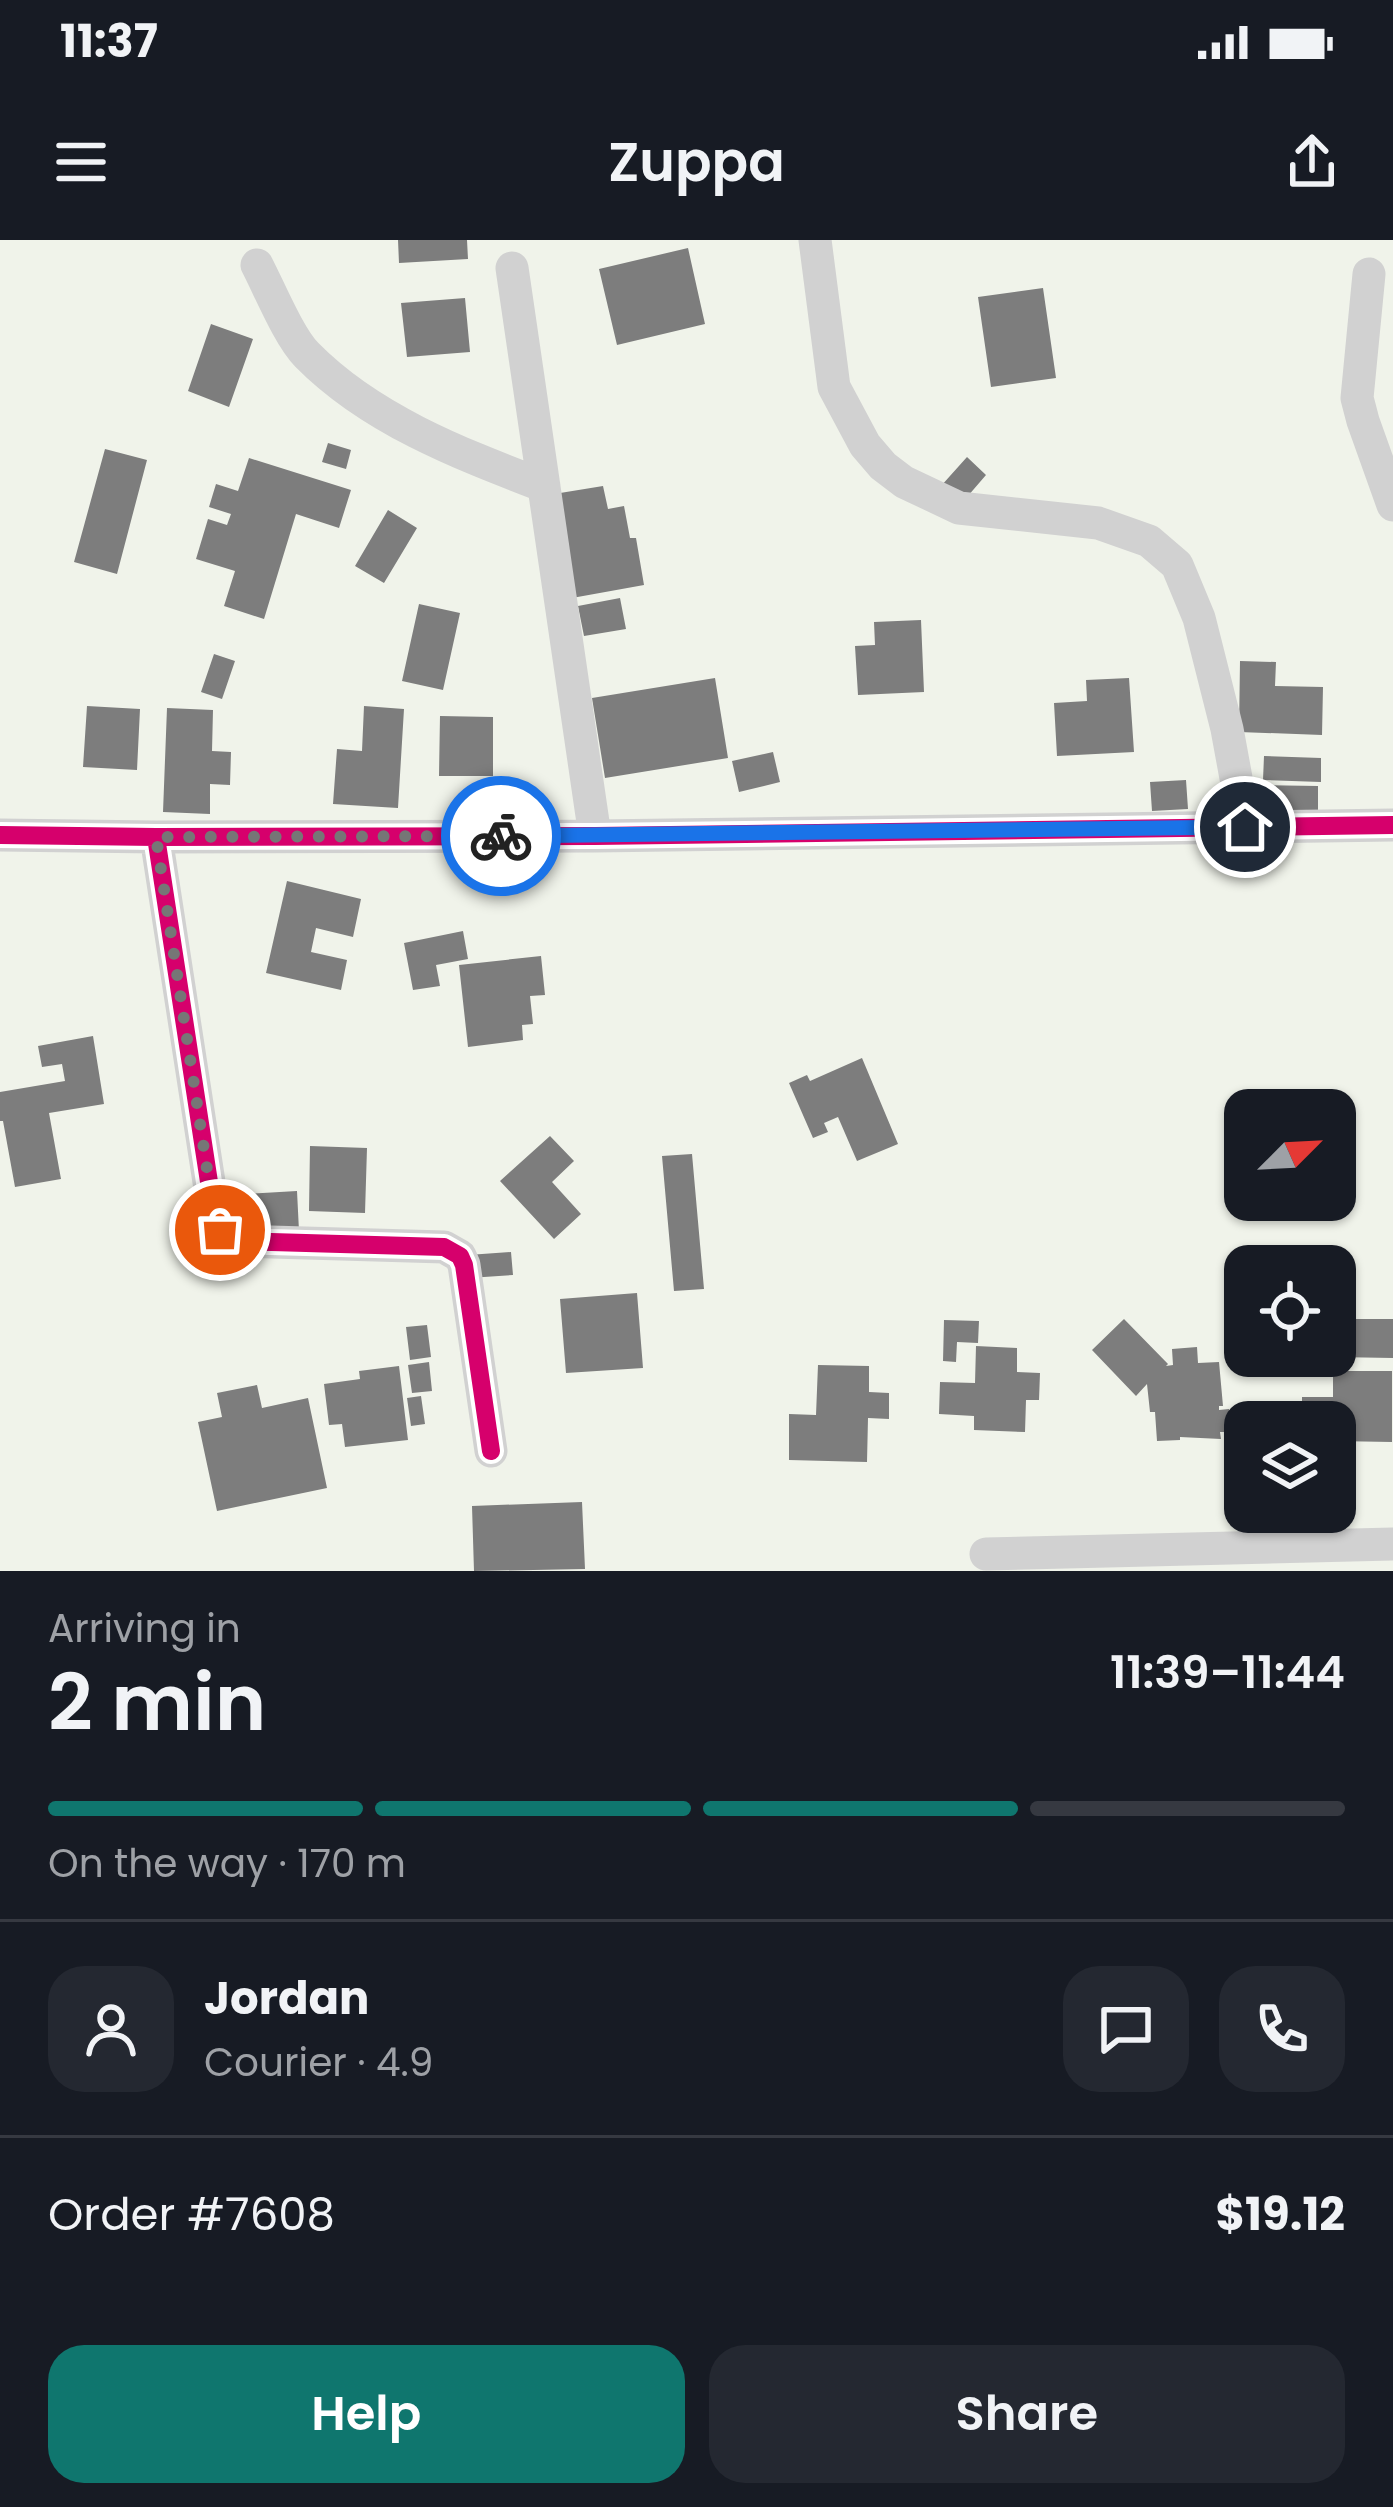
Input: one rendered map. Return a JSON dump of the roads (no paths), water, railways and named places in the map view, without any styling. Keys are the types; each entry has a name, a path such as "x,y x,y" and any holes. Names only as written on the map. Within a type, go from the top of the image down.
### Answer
{"street":[{"path":"815,240 834,387 865,445 883,466 904,482 959,508 1098,524 1149,541 1177,565 1199,618 1245,827"},
{"path":"257,265 304,352 354,394 456,451 544,485"},
{"path":"512,268 596,836"},
{"path":"1370,274 1357,398 1393,505"},
{"path":"0,835 596,836 1393,825"},
{"path":"156,837 215,1221 235,1241 444,1247 460,1256 491,1451"},
{"path":"986,1554 1393,1544"}]}
